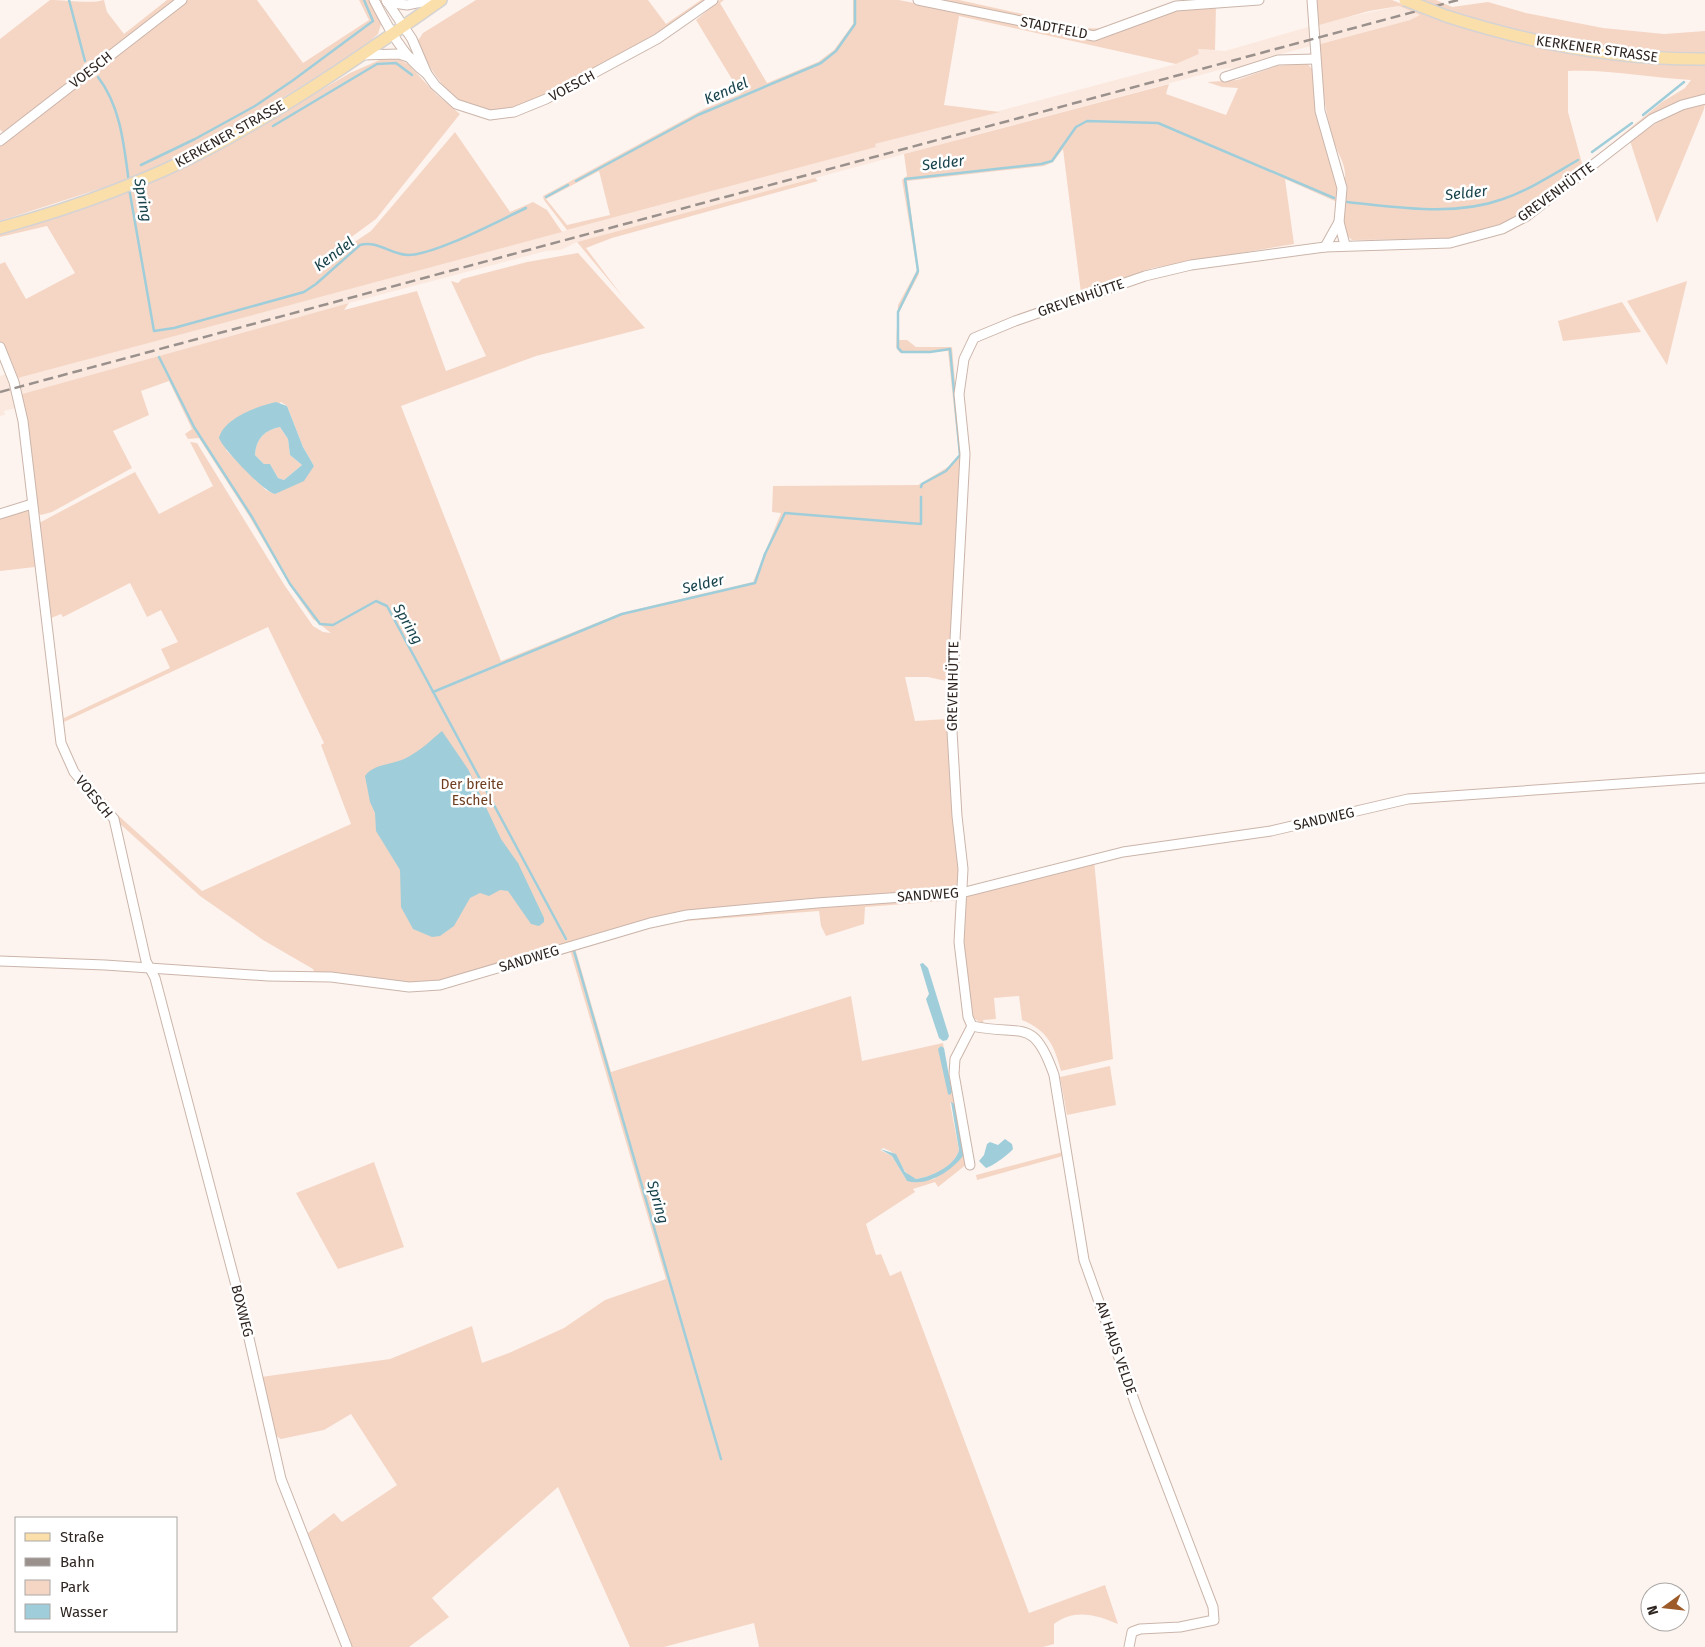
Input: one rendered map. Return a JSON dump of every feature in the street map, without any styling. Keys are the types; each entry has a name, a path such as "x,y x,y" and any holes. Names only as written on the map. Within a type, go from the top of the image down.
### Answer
{"main road":[{"name":"KERKENER STRASSE","path":"1405,0 1446,16 1507,35 1573,49 1644,57 1705,59"},
{"name":"KERKENER STRASSE","path":"0,228 72,207 136,182 231,136 361,55 438,2"}],"street":[{"name":"VOESCH","path":"0,141 182,0"},
{"name":"VOESCH","path":"374,0 393,33 418,68 427,74 444,94 468,110 490,115 514,112 546,99 637,51 713,0"},
{"name":"STADTFELD","path":"918,0 1094,36 1176,6 1259,0"},
{"path":"1312,0 1320,111 1342,188 1339,222 1345,245"},
{"name":"VOESCH","path":"386,1 412,39 427,74"},
{"path":"386,1 407,5 421,2 438,2"},
{"path":"361,55 399,54 411,58"},
{"path":"1225,77 1278,60 1315,59"},
{"name":"GREVENHÜTTE","path":"961,893 964,868 956,807 951,677 965,454 959,394 964,359 974,338 1015,320 1145,276 1191,265 1282,251 1345,245 1450,243 1502,228 1527,216 1652,120 1682,105 1705,99"},
{"path":"1325,247 1339,222"},
{"name":"VOESCH","path":"0,348 10,370 19,401 60,743 74,772 114,818 146,961 151,969"},
{"path":"0,514 32,504"},
{"name":"SANDWEG","path":"151,969 268,976 332,977 409,987 440,985 650,923 687,915 817,902 961,893 1123,852 1271,831 1408,799 1705,778"},
{"path":"961,893 959,942 968,1017 972,1026 955,1059 954,1074 970,1165"},
{"path":"0,960 151,969"},
{"name":"BOXWEG","path":"151,969 158,988 243,1312 281,1479 347,1647"},
{"name":"AN HAUS VELDE","path":"972,1026 1023,1030 1037,1039 1046,1054 1054,1075 1084,1260 1138,1411 1213,1607 1214,1620 1180,1627 1140,1629 1132,1632 1128,1647"}],"shaded area":[{"path":"1399,6 1421,15 1410,20 1273,56 1244,67 1223,69 577,242 561,250 546,251 349,303 22,394 21,391 13,393 16,408 4,411 5,415 0,416 0,376 7,374 9,380 18,378 875,147 875,144 1176,64 1199,54 1198,49 1225,51 1329,21"}],"green space":[{"path":"50,0 85,2 104,0 107,12 124,34 167,0 176,0 93,64 90,60 83,65 86,69 3,132 0,130 0,39"},
{"path":"187,0 257,0 303,63 369,20 359,0 371,0 382,21 378,34 366,45 222,133 131,178 132,188 234,141 350,73 384,58 396,58 408,64 436,94 460,114 376,219 346,241 316,271 317,274 350,245 371,231 455,132 510,212 533,202 547,210 562,232 18,378 11,360 0,343 0,264 5,262 26,299 75,273 47,226 0,237 0,232 124,181 0,221 0,144 91,75 93,78 100,73 98,69"},
{"path":"476,0 648,0 666,24 701,0 707,0 631,49 564,87 532,101 505,109 484,110 461,101 443,85 428,64 417,42 423,33"},
{"path":"720,0 724,0 720,3 767,83 818,62 834,50 853,24 853,0 899,0 1084,38 1111,34 1145,19 1162,14 1216,6 1215,50 1198,49 1199,54 1176,64 959,16 944,105 1000,112 875,144 876,147 567,230 543,196 704,109 741,94 696,20","holes":["599,171 610,215 567,225 546,199"]},
{"path":"935,0 959,0 1087,28 1107,29 1098,33"},
{"path":"1317,0 1392,0 1465,28 1541,48 1612,59 1705,64 1705,95 1681,101 1529,210 1504,223 1449,239 1352,240 1347,235 1343,219 1345,173 1333,141 1327,113 1322,79 1320,44 1410,20 1420,15 1399,6 1369,11 1319,25","holes":["1568,71 1614,72 1691,80 1685,88 1662,102 1583,167 1568,112"]},
{"path":"1417,0 1436,0 1452,7 1488,2 1526,13 1603,28 1664,34 1705,31 1705,54 1626,49 1574,43 1486,24"},
{"name":"Der breite Eschel","path":"1307,63 1312,69 1322,133 1337,179 1339,194 1337,202 1285,179 1294,244 1153,268 1081,293 1063,149 1053,162 1044,166 907,181 919,274 899,312 899,340 907,340 916,347 952,347 961,452 956,569 946,681 928,677 905,677 915,721 947,719 951,801 960,872 956,891 698,911 439,982 416,984 315,975 313,969 263,940 200,896 119,823 110,808 202,891 351,824 321,745 324,743 268,627 64,722 64,718 170,668 161,649 178,642 161,610 147,617 130,583 63,617 61,614 51,618 39,523 135,472 159,514 213,486 190,442 197,443 285,586 313,626 323,632 331,633 313,619 289,584 249,516 199,438 188,439 185,434 192,429 169,381 141,391 149,415 113,431 132,468 52,512 41,515 38,513 22,394 349,303 344,310 417,291 446,371 486,356 451,281 458,283 462,279 527,262 578,253 645,328 536,356 401,406 501,661 621,613 753,582 781,513 772,512 773,486 918,485 953,464 959,455 948,351 900,353 896,347 898,305 917,270 902,180 907,176 904,154 1169,84 1166,94 1226,115 1238,88 1222,87 1207,82 1237,80 1277,66","holes":["281,402 287,406 303,447 314,466 275,494 266,490 226,450"]},
{"path":"1705,103 1657,223 1630,141 1666,118 1684,109"},
{"path":"815,178 818,181 612,238 586,248 622,296 577,242"},
{"path":"1687,281 1667,365 1627,301"},
{"path":"1622,302 1641,332 1563,341 1558,321"},
{"path":"280,427 288,439 290,455 302,465 284,480 278,478 270,464 264,464 255,455 257,444 262,436 269,430"},
{"path":"28,508 35,567 0,571 0,517"},
{"path":"1094,860 1113,1059 1061,1071 1049,1040 1038,1029 1022,1020 1019,996 994,998 996,1019 983,1020 984,1025 972,1017 963,937 964,896"},
{"path":"955,896 958,900 865,907 864,924 826,936 821,926 819,911 660,923 717,914"},
{"path":"575,948 611,1072 851,996 862,1061 943,1043 944,1048 941,1046 955,1104 950,1103 959,1150 957,1156 942,1170 916,1179 906,1172 895,1155 883,1148 880,1150 892,1156 907,1181 934,1179 965,1153 967,1164 938,1187 935,1182 913,1189 915,1192 866,1224 876,1255 881,1254 890,1276 901,1271 1029,1613 1105,1585 1118,1624 1094,1616 1069,1616 1054,1624 1054,1644 1043,1647 759,1647 754,1623 664,1647 630,1647 558,1487 432,1598 449,1617 409,1647 352,1647 308,1533 334,1513 342,1522 397,1485 351,1414 324,1430 281,1439 273,1434 261,1377 390,1359 472,1326 482,1363 564,1328 605,1300 666,1279 570,950"},
{"path":"1110,1066 1116,1105 1067,1115 1060,1077"},
{"path":"1063,1152 1063,1156 977,1180 976,1175"},
{"path":"374,1162 404,1247 338,1269 296,1193"}],"water":[{"path":"276,402 287,406 303,447 314,466 304,481 275,494 270,492 245,470 219,438 227,424 234,419 251,410","holes":["280,427 288,439 290,455 302,465 284,480 278,478 270,464 264,464 255,455 259,440 269,430"]},
{"path":"442,731 468,769 501,839 518,863 544,918 544,922 539,926 531,924 508,891 500,890 489,896 480,893 470,898 454,926 440,936 432,937 413,929 401,907 400,870 376,831 375,813 370,802 365,776 377,767 409,756"},
{"path":"923,963 928,968 949,1036 947,1040 943,1041 939,1038 926,999 929,994 920,964"},
{"path":"941,1046 944,1048 952,1092 950,1095 948,1094 938,1049"},
{"path":"951,1102 955,1104 965,1153 954,1166 931,1180 923,1182 907,1181 892,1156 880,1149 896,1154 905,1172 916,1179 942,1170 953,1161 959,1150"},
{"path":"1005,1139 1012,1144 1013,1149 1001,1160 986,1168 979,1161 984,1155 987,1144 990,1142 998,1145"}],"waterway":[{"name":"Spring","path":"69,0 85,61"},
{"path":"141,165 195,139 255,106 292,81 373,21 364,0"},
{"name":"Kendel","path":"576,181 698,115 821,63 836,51 855,24 855,0"},
{"path":"273,126 377,64 396,63 412,75"},
{"name":"Spring","path":"98,77 106,89 117,114 129,183"},
{"name":"Selder","path":"1643,115 1684,82"},
{"name":"Selder","path":"921,487 922,484 946,471 960,455 950,349 930,352 902,352 898,348 898,312 918,271 905,179 1041,164 1052,161 1076,127 1087,121 1158,123 1334,198"},
{"name":"Selder","path":"1592,152 1632,123"},
{"name":"Selder","path":"1347,202 1425,209 1465,208 1484,205 1522,191 1578,160"},
{"name":"Kendel","path":"546,197 568,185"},
{"name":"Kendel","path":"129,188 154,331 174,328 304,292 316,284 360,245 373,244 396,253 408,255 420,253 450,243 526,208"},
{"name":"Spring","path":"159,357 194,427 252,517 290,584 320,624 333,625 376,601 387,606 566,939"},
{"name":"Selder","path":"433,692 622,614 755,583 765,554 785,513 921,524 921,497"},
{"name":"Spring","path":"574,951 721,1459"}],"railway":[{"path":"0,392 1458,0"}]}
